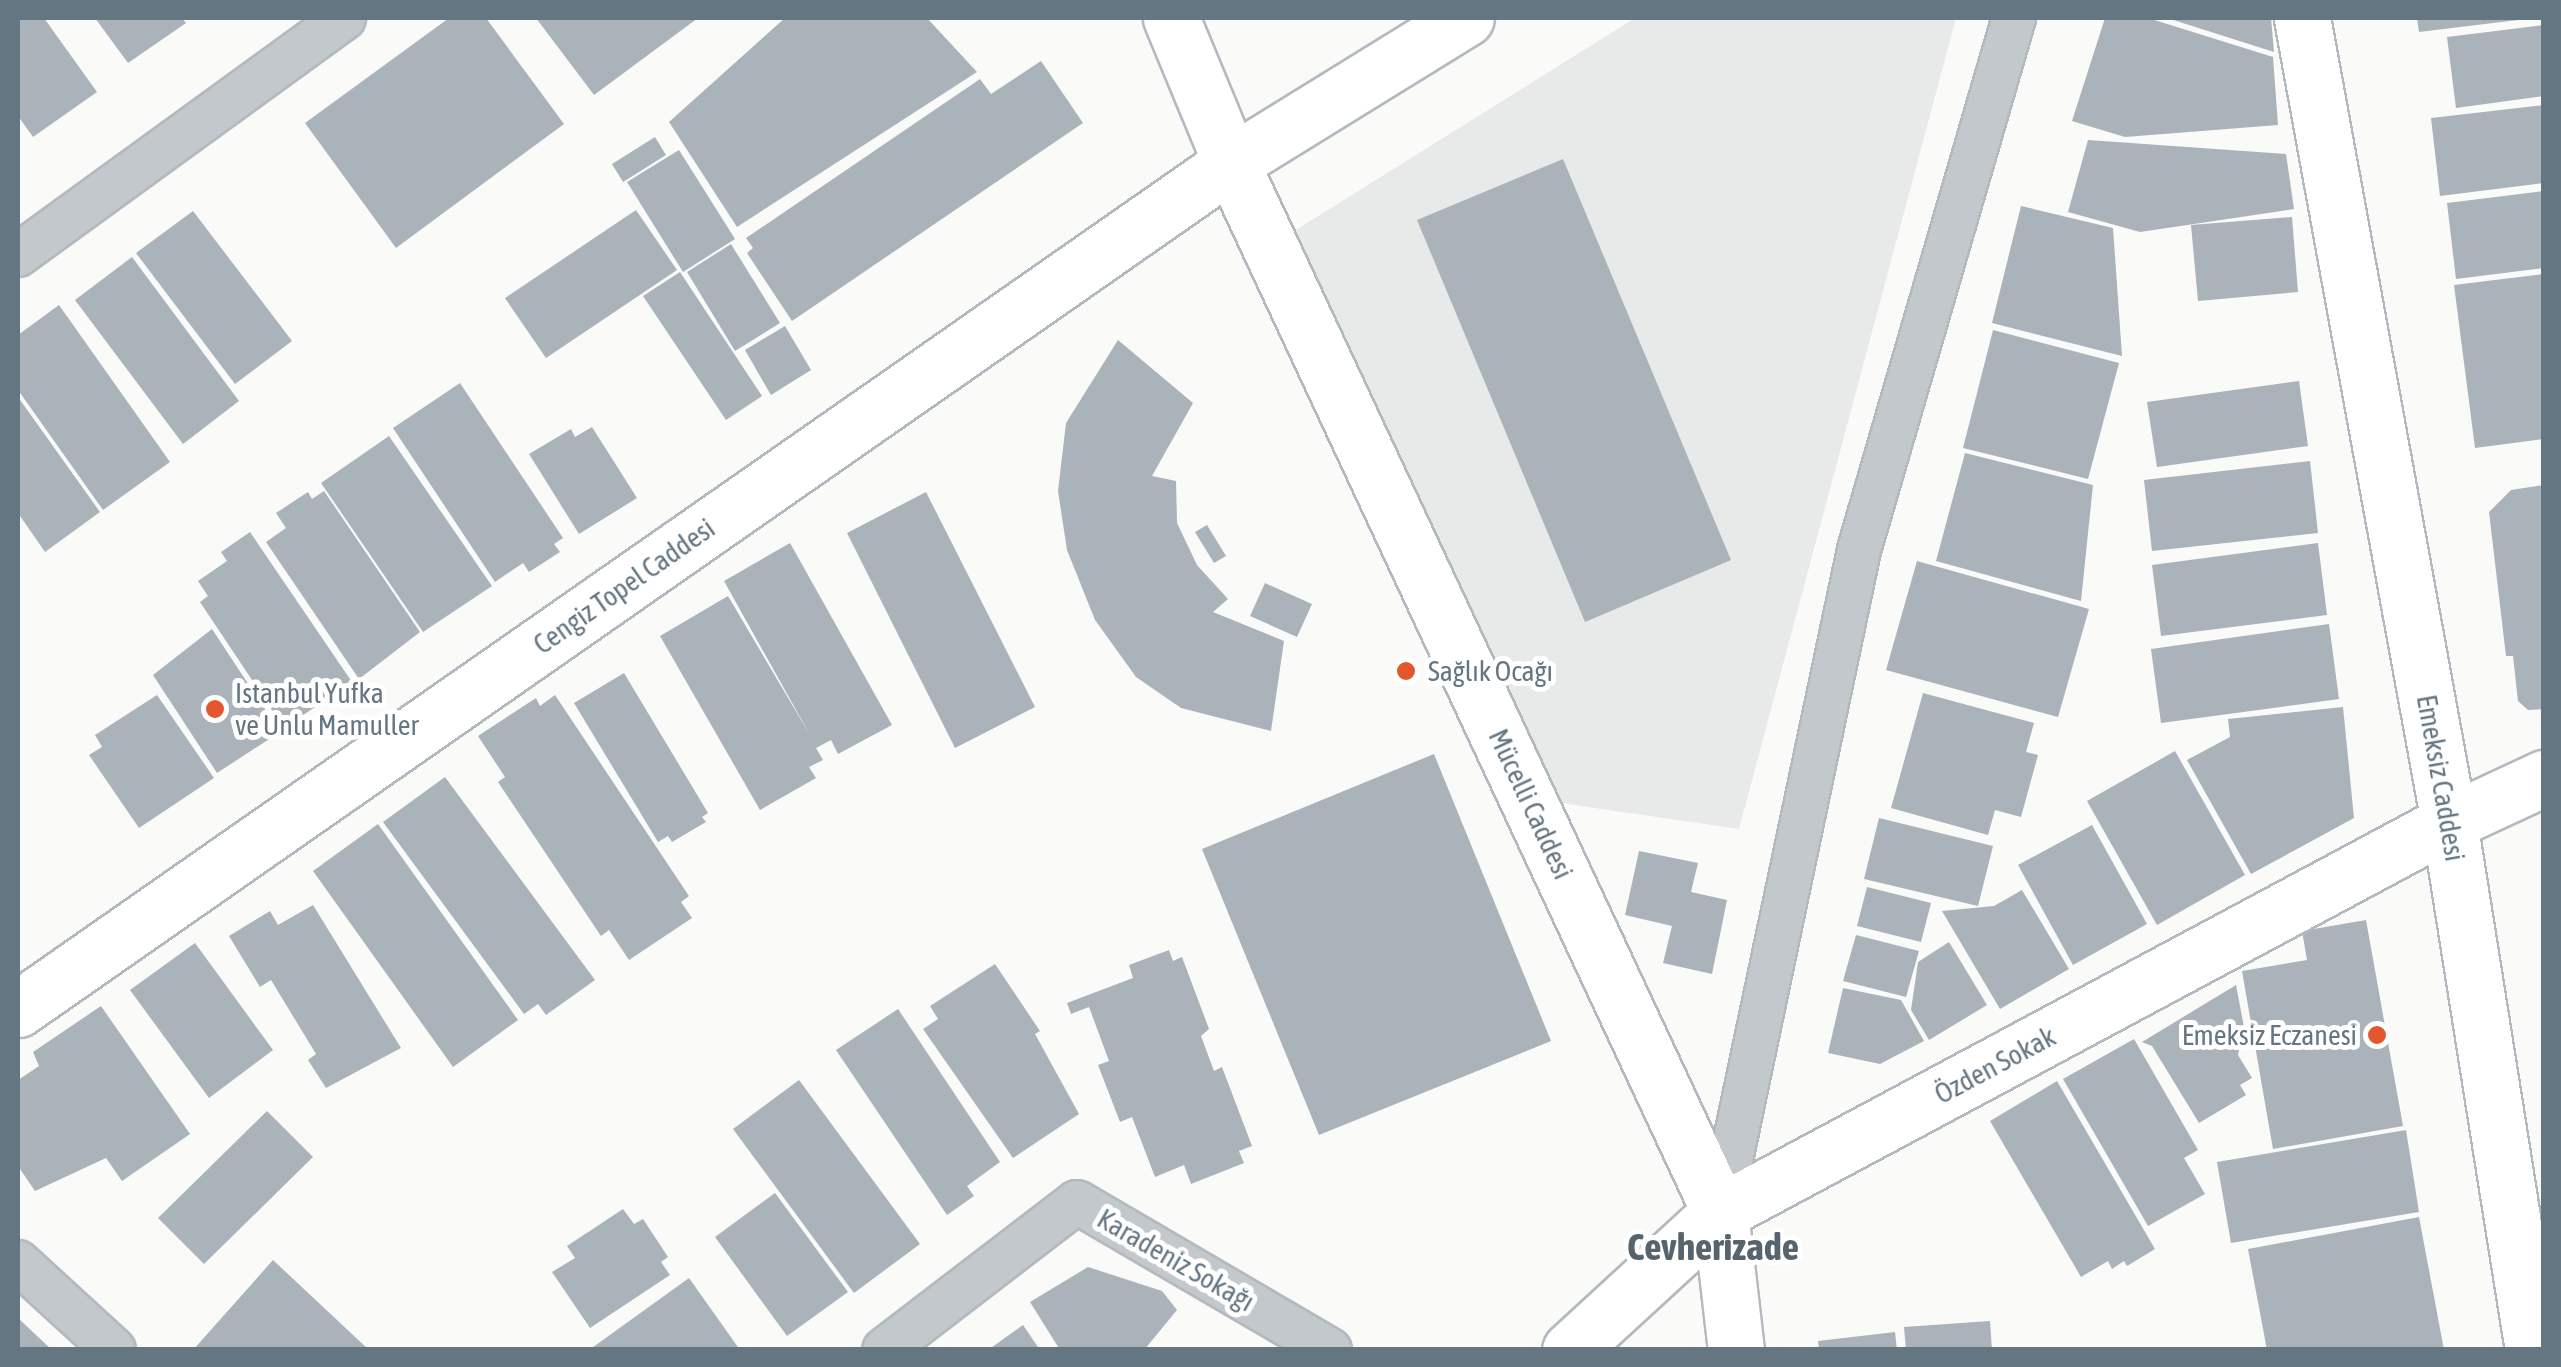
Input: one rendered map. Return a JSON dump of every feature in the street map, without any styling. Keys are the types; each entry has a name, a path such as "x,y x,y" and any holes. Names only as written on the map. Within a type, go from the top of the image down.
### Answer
{"main road":[{"name":"Mücelli Caddesi","path":"1171,18 1231,163 1720,1212 1736,1350"},
{"name":"Cengiz Topel Caddesi","path":"18,1009 1231,163 1466,18"},
{"path":"2302,18 2341,207"},
{"path":"2329,18 2341,207"},
{"name":"Emeksiz Caddesi","path":"2341,207 2449,822 2533,1350"},
{"name":"Özden Sokak","path":"1570,1350 1720,1212 2449,822 2544,778"}],"street":[{"path":"18,256 344,18"},
{"path":"1720,1212 1859,550 2014,18"},
{"name":"Karadeniz Sokağı","path":"884,1350 1077,1202 1330,1350"},
{"path":"18,1262 114,1350"}],"shaded area":[{"path":"1635,18 1956,18 1739,829 1561,803 1291,233"}],"building":[{"path":"18,18 44,18 97,92 33,137 18,116"},
{"path":"95,18 182,18 186,23 128,63"},
{"path":"449,18 486,18 564,124 396,248 305,123"},
{"path":"536,18 698,18 594,95"},
{"path":"785,18 927,18 977,72 737,227 669,122"},
{"path":"2105,18 2148,18 2273,57 2278,125 2125,137 2072,121"},
{"path":"2167,18 2271,18 2274,52"},
{"path":"2417,18 2518,18 2518,20 2419,32"},
{"path":"2544,25 2544,96 2456,108 2447,37"},
{"path":"1041,61 1083,123 792,321 747,253 753,248 746,238 980,79 991,94"},
{"path":"2544,105 2544,183 2440,196 2431,118"},
{"path":"655,137 666,155 623,182 612,164"},
{"path":"2088,140 2286,154 2294,209 2140,232 2068,212"},
{"path":"679,150 735,239 683,272 627,182"},
{"path":"1563,159 1731,560 1585,622 1417,220"},
{"path":"2544,191 2544,268 2456,279 2447,203"},
{"path":"2021,206 2113,228 2122,356 1992,323"},
{"path":"636,210 677,270 546,358 505,298"},
{"path":"193,211 292,341 235,384 136,253"},
{"path":"2292,217 2298,292 2198,301 2191,225"},
{"path":"731,244 780,323 735,351 687,272"},
{"path":"132,257 239,401 183,444 75,300"},
{"path":"680,272 762,396 726,420 643,296"},
{"path":"2544,274 2544,439 2475,448 2454,285"},
{"path":"59,305 170,462 103,510 18,390 18,335"},
{"path":"785,326 811,370 771,395 745,350"},
{"path":"1993,330 2119,363 2088,479 1963,448"},
{"path":"1118,340 1193,403 1152,476 1176,481 1177,523 1197,565 1228,599 1213,612 1284,641 1271,731 1181,708 1136,677 1095,620 1067,550 1058,491 1066,423"},
{"path":"2299,381 2308,446 2157,467 2147,402"},
{"path":"460,383 563,538 554,544 560,552 529,572 523,563 495,582 393,428"},
{"path":"18,397 100,512 45,552 18,513"},
{"path":"592,427 637,498 579,534 529,454 571,429 575,437"},
{"path":"389,436 492,586 423,632 321,483"},
{"path":"1965,453 2093,485 2081,601 1936,561"},
{"path":"2310,461 2318,533 2152,551 2144,480"},
{"path":"2544,485 2544,709 2528,710 2518,701 2513,656 2506,656 2489,512 2511,490"},
{"path":"324,491 420,632 359,679 266,542 286,528 276,513 308,492 312,499"},
{"path":"926,492 1035,707 955,748 847,533"},
{"path":"1207,525 1226,556 1214,563 1195,532"},
{"path":"250,532 352,682 284,728 200,602 208,596 198,581 227,561 221,552"},
{"path":"790,543 892,725 838,754 831,740 816,748 823,760 809,767 816,778 760,810 660,636 728,596 810,735 724,581"},
{"path":"2318,543 2327,615 2161,636 2152,565"},
{"path":"1917,561 2089,609 2058,717 1886,670"},
{"path":"1265,583 1312,604 1297,637 1250,616"},
{"path":"2329,624 2339,699 2161,723 2151,649"},
{"path":"212,629 280,732 217,773 153,675"},
{"path":"624,673 708,813 702,817 706,822 672,842 668,836 658,842 574,703"},
{"path":"1923,693 2034,723 2026,752 2038,755 2021,817 1995,810 1988,835 1891,808"},
{"path":"157,695 214,778 139,828 89,755 102,747 95,735"},
{"path":"555,695 689,896 681,902 692,918 629,960 609,930 601,936 498,782 505,777 478,736 536,698 540,706"},
{"path":"2343,707 2354,818 2251,874 2187,760 2230,737 2228,719"},
{"path":"2175,751 2245,875 2157,925 2087,801"},
{"path":"1434,754 1551,1041 1319,1135 1202,849"},
{"path":"445,777 595,980 546,1015 538,1004 524,1014 383,822"},
{"path":"1879,818 1993,846 1978,906 1864,879"},
{"path":"378,824 518,1020 453,1067 313,871"},
{"path":"2092,825 2147,924 2073,965 2018,865"},
{"path":"1639,851 1698,863 1691,892 1727,900 1712,974 1663,963 1672,926 1625,915"},
{"path":"1867,887 1931,903 1921,942 1857,926"},
{"path":"2022,890 2069,969 2000,1009 1942,911 1994,906"},
{"path":"313,905 401,1048 326,1088 308,1060 316,1054 271,980 260,987 229,936 270,911 278,925"},
{"path":"2366,920 2403,1126 2273,1149 2242,971 2307,960 2302,931"},
{"path":"1856,935 1919,951 1906,997 1843,981"},
{"path":"1949,942 1987,1005 1929,1040 1911,1010 1918,962"},
{"path":"195,943 273,1050 209,1098 130,990"},
{"path":"1169,950 1173,961 1182,957 1209,1029 1201,1036 1214,1071 1222,1067 1252,1146 1239,1151 1244,1163 1191,1184 1184,1165 1155,1177 1132,1117 1120,1122 1098,1065 1109,1061 1089,1007 1071,1014 1067,1003 1133,978 1129,965"},
{"path":"995,964 1040,1031 1035,1034 1079,1114 1013,1158 923,1029 938,1019 930,1006"},
{"path":"2236,985 2244,1027 2238,1055 2252,1078 2240,1085 2246,1095 2199,1123 2152,1046 2142,1042"},
{"path":"1843,988 1901,1000 1924,1041 1880,1064 1828,1053"},
{"path":"101,1006 190,1134 122,1181 106,1158 35,1191 18,1166 18,1080 39,1066 33,1052"},
{"path":"898,1009 1000,1162 967,1186 974,1196 947,1215 836,1050"},
{"path":"2134,1039 2198,1150 2184,1158 2205,1194 2148,1226 2063,1079"},
{"path":"799,1080 920,1244 854,1293 733,1129"},
{"path":"2057,1081 2155,1249 2127,1266 2124,1261 2112,1269 2108,1261 2081,1277 1990,1121"},
{"path":"267,1111 313,1157 204,1264 158,1218"},
{"path":"2406,1130 2419,1212 2231,1243 2217,1162"},
{"path":"775,1193 848,1292 787,1336 715,1237"},
{"path":"623,1209 634,1224 643,1219 668,1257 661,1262 670,1275 590,1328 552,1272 575,1258 567,1246"},
{"path":"2419,1217 2444,1350 2267,1350 2248,1249"},
{"path":"273,1260 369,1350 193,1350"},
{"path":"1088,1267 1162,1291 1177,1310 1144,1350 1060,1350 1030,1302"},
{"path":"689,1278 740,1350 589,1350"},
{"path":"18,1318 52,1350 18,1350"},
{"path":"1990,1321 1992,1350 1906,1350 1904,1327"},
{"path":"1023,1325 1040,1350 988,1350"},
{"path":"1895,1332 1897,1350 1819,1350 1818,1341"}],"place":[{"name":"Sağlık Ocağı","path":"1406,671"},
{"name":"Istanbul Yufka ve Unlu Mamuller","path":"215,709"},
{"name":"Emeksiz Eczanesi","path":"2377,1035"}],"district":[{"name":"Cevherizade","path":"1713,1247"}]}
